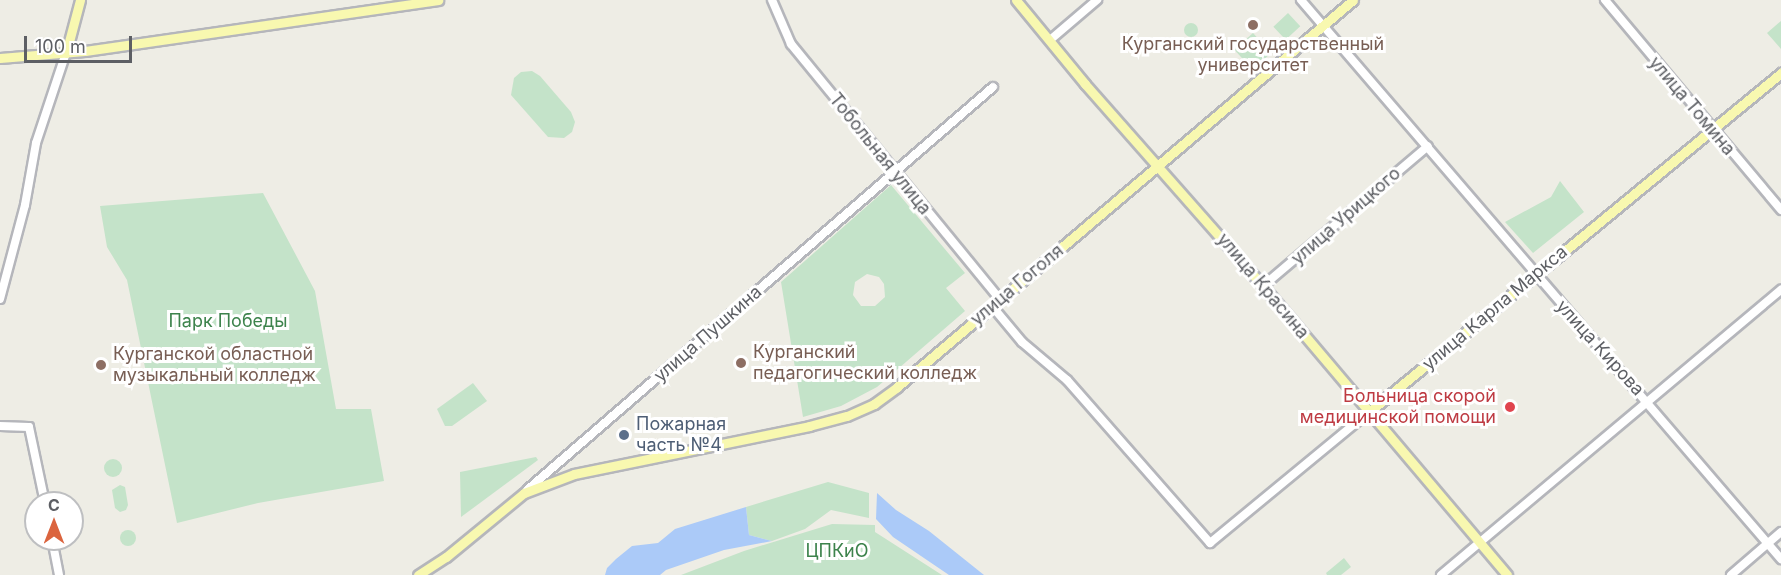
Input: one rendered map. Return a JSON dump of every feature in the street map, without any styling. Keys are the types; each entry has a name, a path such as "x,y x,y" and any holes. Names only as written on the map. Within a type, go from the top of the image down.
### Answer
{"main road":[{"path":"66,53 80,0"},
{"path":"0,58 66,53 438,0"},
{"name":"улица Красина","path":"1016,0 1263,286 1507,575"},
{"name":"улица Гоголя","path":"524,493 574,474 809,426 847,416 874,404 897,387 1353,0"},
{"name":"улица Карла Маркса","path":"1369,412 1535,273 1781,73"},
{"name":"улица Пушкина","path":"418,575 446,557 524,493"}],"street":[{"name":"Тобольная улица","path":"772,0 791,44 894,173 1000,299"},
{"path":"1050,40 1097,0"},
{"name":"улица Кирова","path":"1301,0 1649,402 1781,559"},
{"name":"улица Томина","path":"1605,0 1781,210"},
{"path":"0,299 25,205 36,143 66,53"},
{"name":"улица Пушкина","path":"524,493 993,87"},
{"name":"улица Урицкого","path":"1263,286 1428,146"},
{"path":"1441,575 1781,290"},
{"name":"улица Карла Маркса","path":"992,306 1022,342 1067,380 1210,543 1369,412"},
{"path":"0,426 29,427 42,491"},
{"path":"1731,575 1781,531"},
{"path":"54,551 59,575"}],"green space":[{"path":"1288,13 1300,26 1286,40 1273,27"},
{"path":"1781,21 1781,49 1767,33"},
{"path":"1191,23 1196,25 1198,30 1196,35 1191,37 1186,35 1184,30 1186,25"},
{"path":"1253,33 1271,53 1252,70 1234,50"},
{"path":"532,71 540,76 571,112 575,122 572,132 564,138 548,137 511,95 514,78 521,72"},
{"path":"1560,181 1584,212 1533,253 1505,222 1551,197"},
{"path":"891,185 965,273 946,288 965,311 877,387 841,406 803,417 781,282","holes":["867,274 879,277 884,284 885,297 875,306 861,306 853,295 855,282"]},
{"name":"Парк Победы","path":"263,193 315,291 336,409 371,409 384,481 258,503 177,523 127,280 107,247 100,206"},
{"path":"473,383 487,401 452,426 445,426 437,409"},
{"path":"536,457 538,460 461,517 460,472"},
{"path":"113,459 119,462 122,468 119,474 113,477 107,474 104,468 107,462"},
{"path":"828,482 869,493 869,518 831,510 805,529 772,541 749,535 746,507"},
{"path":"120,485 125,487 128,505 126,510 120,512 115,508 112,490"},
{"name":"ЦПКиО","path":"832,524 875,525 875,532 942,575 681,575 744,551"},
{"path":"128,530 136,538 128,546 120,538"},
{"path":"1344,558 1351,567 1341,575 1327,575 1326,573"}],"water":[{"path":"877,493 896,510 929,531 984,575 949,575 893,537 876,519"},
{"path":"746,507 749,535 772,541 724,550 666,570 660,575 605,575 607,568 632,546 658,543 675,529"}],"place":[{"name":"Курганский государственный университет","path":"1253,25"},
{"name":"Курганский педагогический колледж","path":"741,363"},
{"name":"Курганской областной музыкальный колледж","path":"101,365"},
{"name":"Больница скорой медицинской помощи","path":"1510,407"},
{"name":"Пожарная часть №4","path":"624,435"}]}
